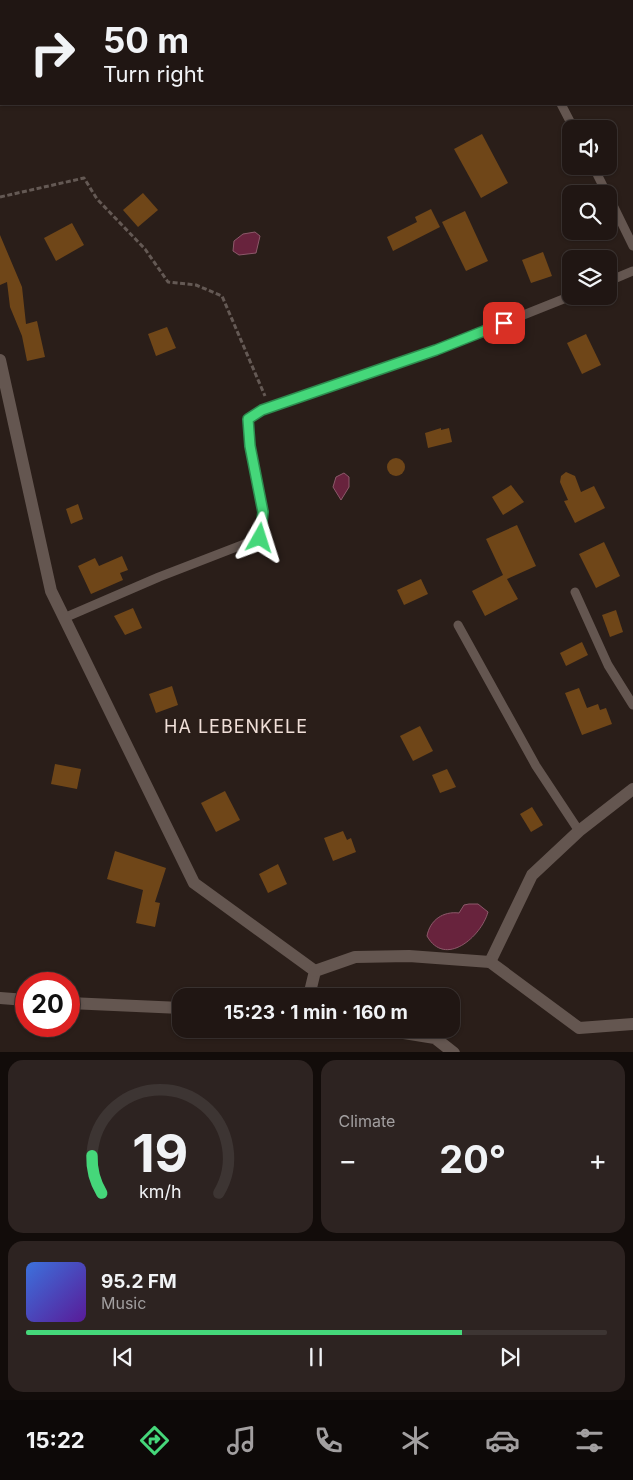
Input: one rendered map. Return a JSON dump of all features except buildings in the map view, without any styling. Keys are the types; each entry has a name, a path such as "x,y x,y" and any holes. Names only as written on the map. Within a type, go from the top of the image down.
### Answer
{"street":[{"path":"0,360 5,409 51,591 194,883 315,971"},
{"path":"490,962 532,875 579,831 633,789"},
{"path":"315,971 355,957 409,956 490,962 579,1028 633,1024"},
{"path":"311,988 315,971"},
{"path":"0,998 15,999"},
{"path":"80,1003 172,1008"},
{"path":"435,1038 454,1052"}],"lane":[{"path":"562,105 569,120"},
{"path":"617,214 633,246"},
{"path":"617,278 633,271"},
{"path":"64,618 159,577 260,538 263,512 250,446 248,419 272,407 436,350 562,300"},
{"path":"575,592 608,665 633,705"},
{"path":"458,625 536,766 579,831"}],"path":[{"path":"0,198 84,178 97,199 145,249 168,282 196,285 222,296 260,390 272,407"}],"shaded area":[{"path":"255,232 260,236 256,253 239,255 233,251 234,241 243,234"},
{"path":"344,473 349,477 349,487 341,500 333,487 336,477"},
{"path":"478,904 488,912 478,931 462,945 452,949 443,949 435,945 427,936 434,921 443,915 459,913 464,905"}],"district":[{"name":"HA LEBENKELE","path":"236,726"}],"route":[{"path":"260,538 263,512 250,446 248,419 262,410 436,350 504,323"}]}
